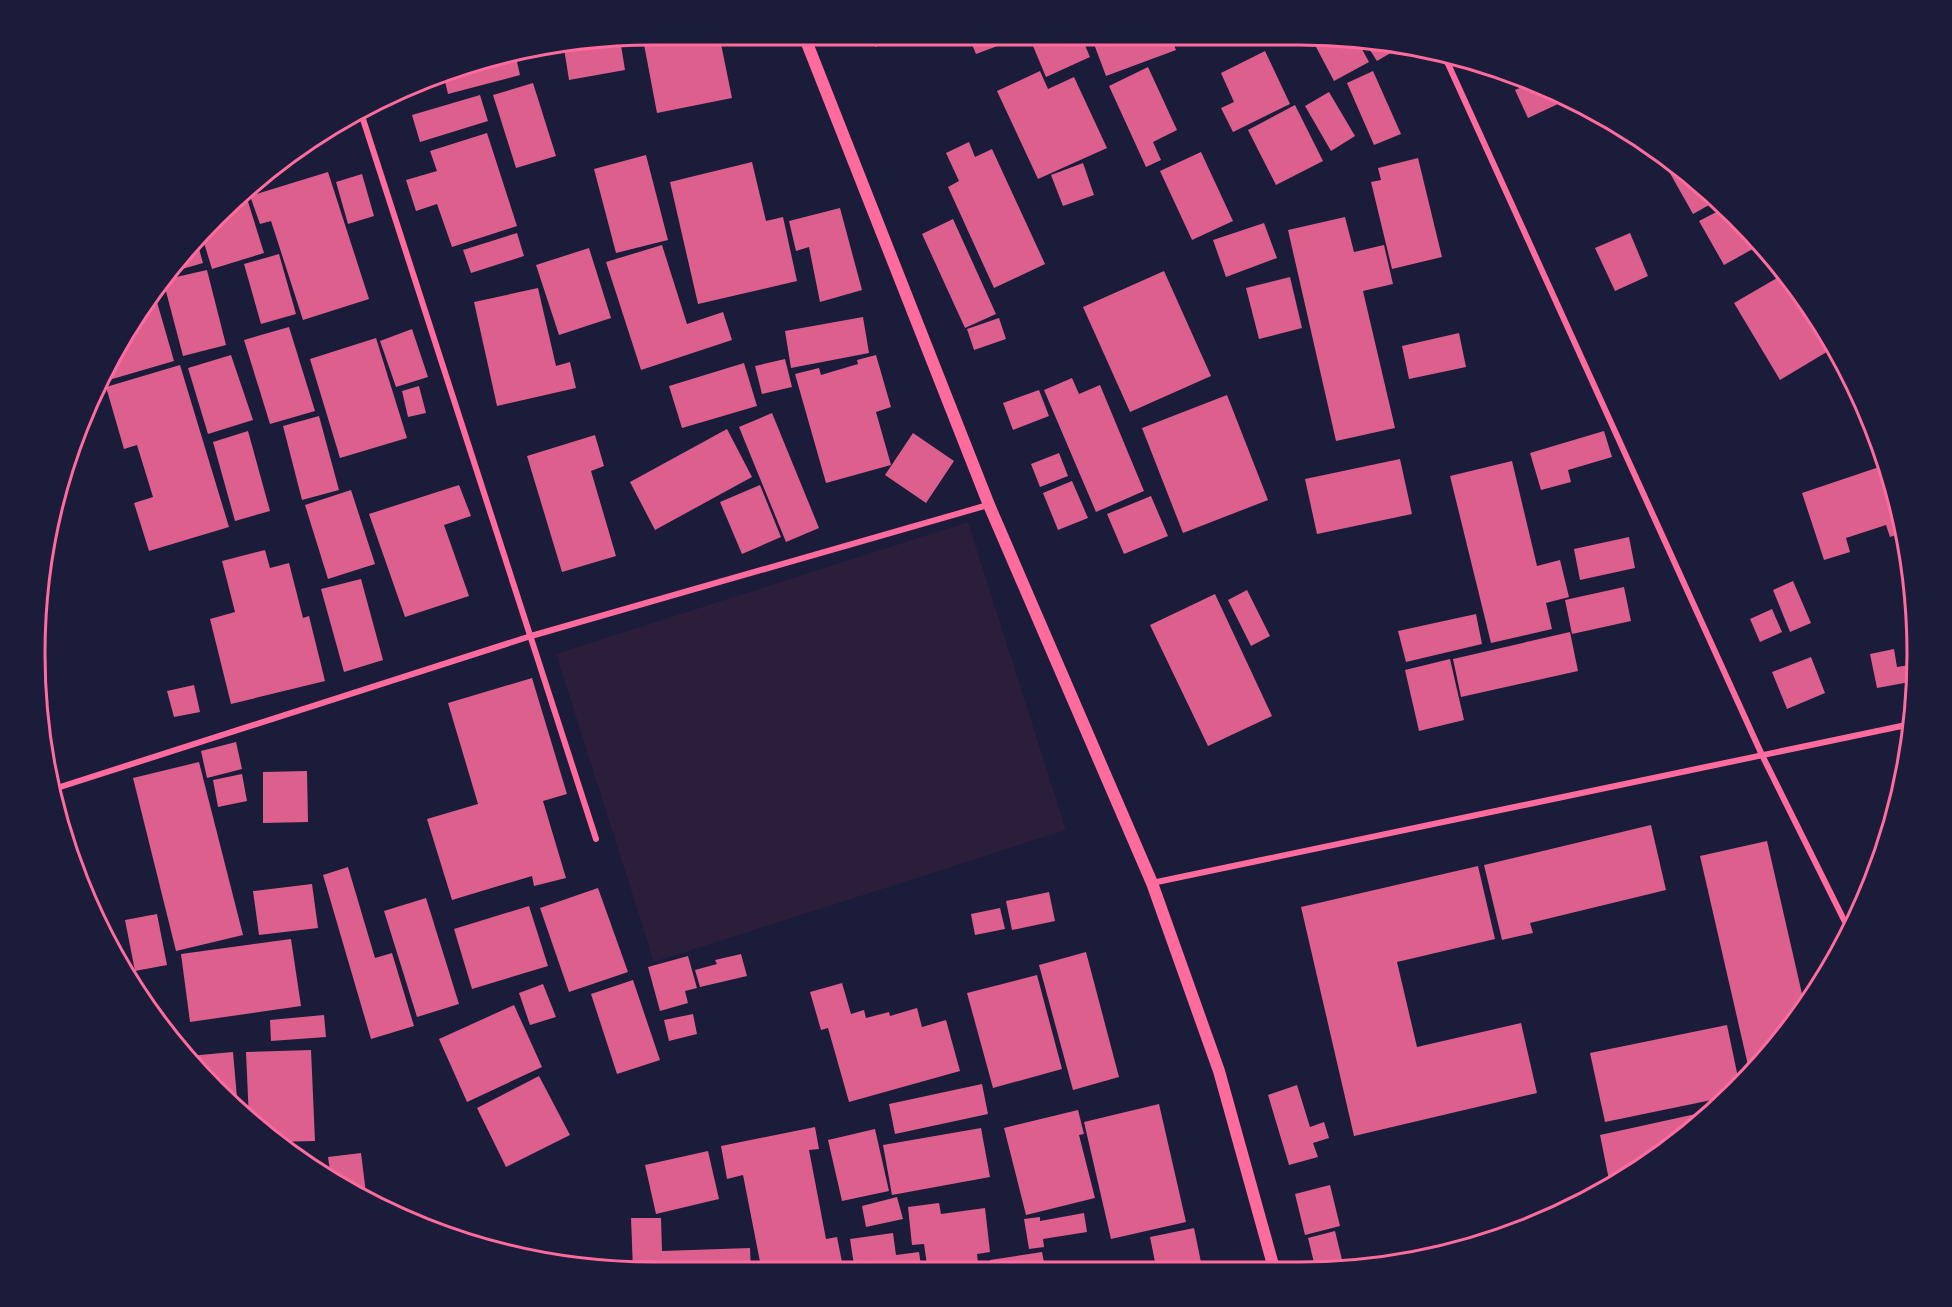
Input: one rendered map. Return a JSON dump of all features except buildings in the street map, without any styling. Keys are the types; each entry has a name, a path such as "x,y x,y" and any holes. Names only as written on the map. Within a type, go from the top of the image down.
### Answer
{"main road":[{"path":"808,45 989,505 1152,883 1219,1071 1272,1262"}],"street":[{"path":"1448,64 1762,755 1845,921"},
{"path":"363,120 596,840"},
{"path":"60,787 531,636 989,505"},
{"path":"1152,883 1903,726"}],"shaded area":[{"path":"968,522 1066,830 654,962 556,654"}]}
